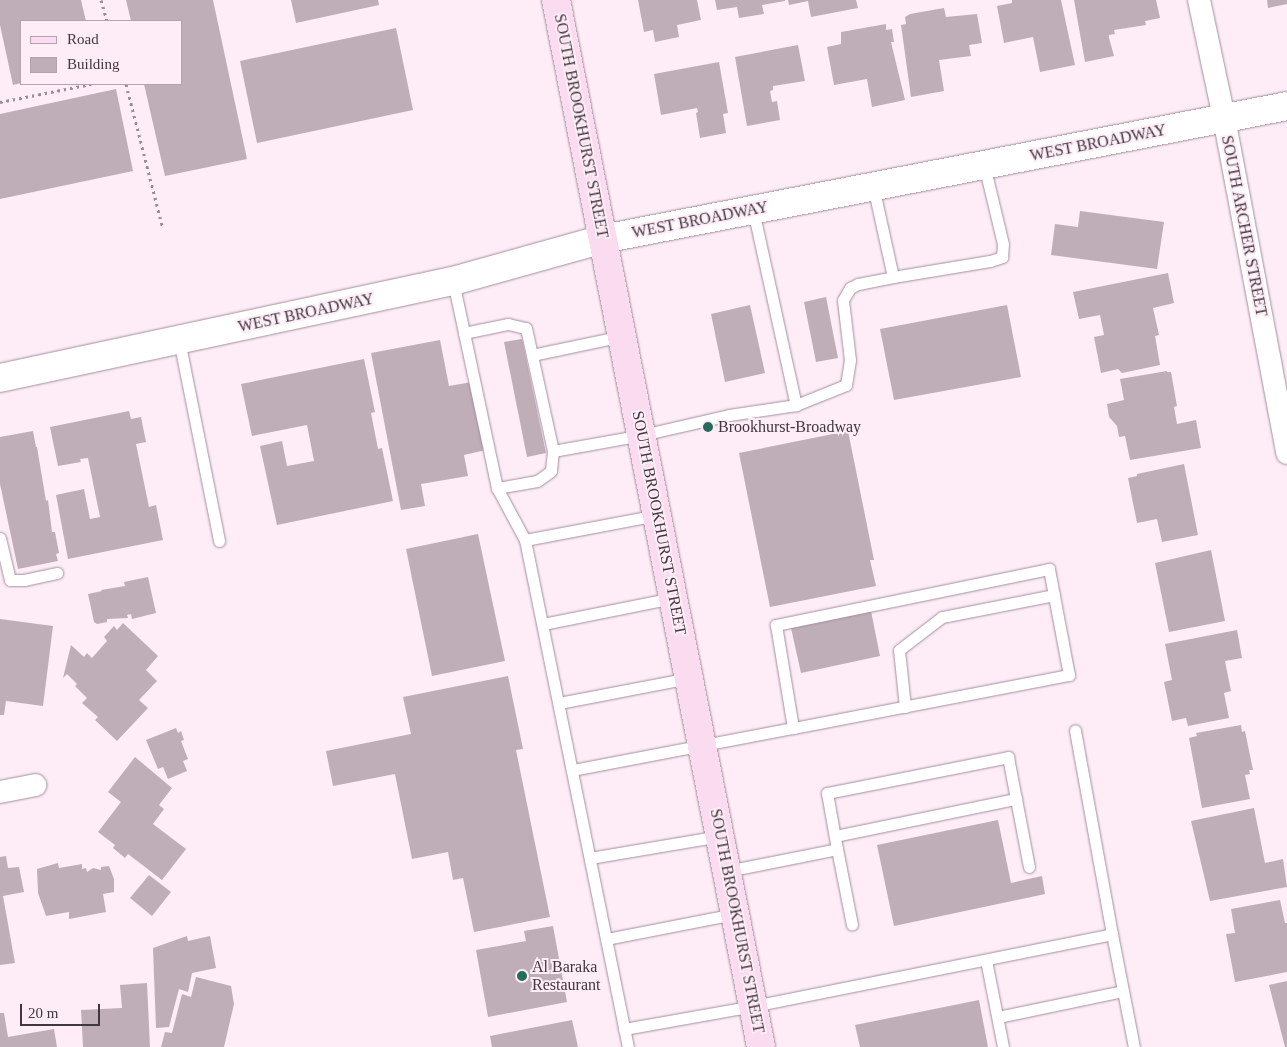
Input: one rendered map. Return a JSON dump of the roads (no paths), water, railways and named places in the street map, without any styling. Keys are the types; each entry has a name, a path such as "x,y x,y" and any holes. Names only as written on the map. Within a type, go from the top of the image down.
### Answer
{"main road":[{"name":"SOUTH BROOKHURST STREET","path":"556,0 761,1047"},
{"name":"WEST BROADWAY","path":"0,378 453,281 603,239 1287,106"}],"street":[{"name":"SOUTH ARCHER STREET","path":"1199,0 1224,118 1287,453"},
{"path":"0,792 35,785"}],"lane":[{"path":"553,451 642,435 729,415 796,404 846,385 850,360 843,300 850,288 858,284 990,261 1002,257 1003,244 984,165"},
{"path":"873,186 893,277"},
{"path":"752,210 796,404"},
{"path":"453,281 497,488 525,540 628,1047"},
{"path":"464,333 508,324 526,328 553,451 551,471 537,481 497,488"},
{"path":"532,355 622,336"},
{"path":"179,340 219,541"},
{"path":"525,540 657,515"},
{"path":"0,538 10,580 24,580 57,573"},
{"path":"572,770 702,746 1069,675 1049,569 776,625 793,728"},
{"path":"905,706 899,650 942,617 1054,596"},
{"path":"543,624 673,598"},
{"path":"559,704 689,678"},
{"path":"1075,730 1122,991 1134,1047"},
{"path":"852,925 827,793 1008,756 1029,867"},
{"path":"835,836 1016,799"},
{"path":"590,858 720,836"},
{"path":"727,871 837,849"},
{"path":"606,939 735,914"},
{"path":"624,1029 754,1006 1112,934"},
{"path":"986,960 1003,1047"},
{"path":"998,1017 1122,991"}],"place":[{"name":"Brookhurst-Broadway","path":"708,427"},
{"name":"Al Baraka Restaurant","path":"522,976"}]}
